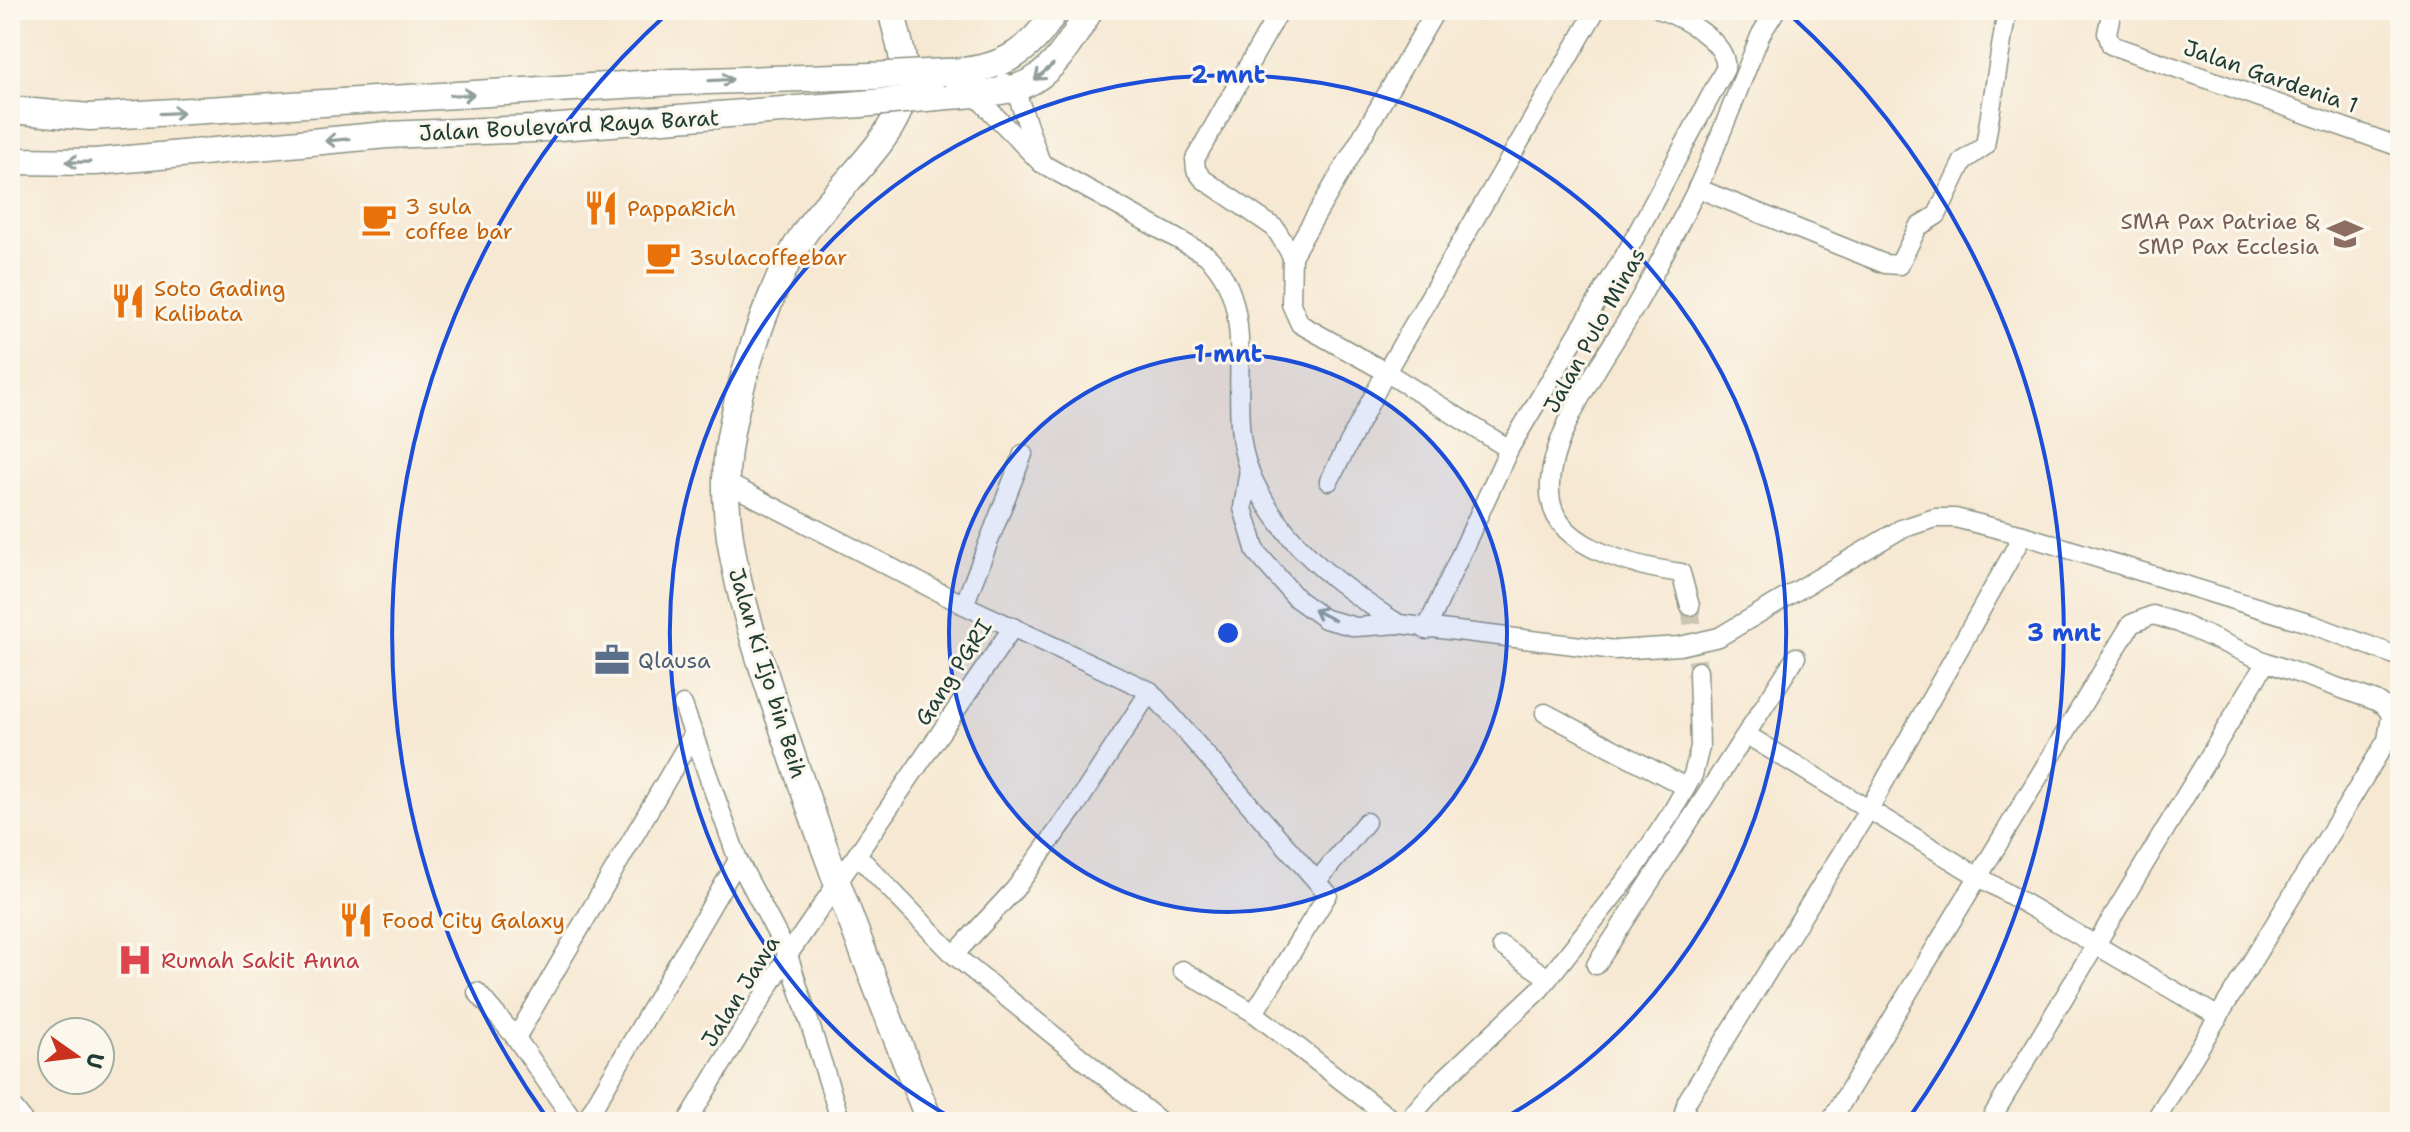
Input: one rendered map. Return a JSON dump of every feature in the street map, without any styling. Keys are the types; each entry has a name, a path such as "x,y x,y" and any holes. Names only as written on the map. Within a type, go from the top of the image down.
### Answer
{"main road":[{"name":"Jalan Ki Ijo bin Beih","path":"891,10 899,43 904,93 894,122 809,226 785,268 744,378 728,452 727,483 734,569 757,649 836,888 930,1122"},
{"name":"Jalan Boulevard Raya Barat","path":"976,84 1034,41 1055,10"},
{"name":"Jalan Boulevard Raya Barat","path":"10,110 90,117 766,78 871,76 1015,89 1040,76 1066,51 1090,10"},
{"path":"766,78 770,112"},
{"name":"Jalan Boulevard Raya Barat","path":"10,161 95,162 387,135 533,129 770,112 861,104 941,84"},
{"path":"384,98 387,135"},
{"path":"10,1112 18,1122"}],"street":[{"path":"1280,10 1195,159 1203,179 1275,228 1292,256"},
{"path":"1436,10 1292,256 1291,304 1300,324 1386,372 1509,449"},
{"path":"1329,481 1386,372 1596,10"},
{"path":"1426,630 1509,449 1629,248 1725,69 1725,56 1684,14 1661,10"},
{"name":"Jalan Pulo Minas","path":"1690,606 1681,573 1621,561 1561,526 1551,502 1550,473 1568,423 1594,371 1646,287 1697,188 1761,34 1776,10"},
{"path":"1697,188 1803,233 1885,264 1899,265 1918,227 1937,215 1963,161 1985,146 2007,10"},
{"name":"Jalan Gardenia 1","path":"2112,10 2107,33 2111,45 2400,147"},
{"path":"976,84 1041,163 1206,255 1224,274 1235,312 1242,436 1249,469 1284,529 1311,561 1329,578 1399,624"},
{"path":"1015,89 1041,163"},
{"path":"964,605 1023,454"},
{"path":"1249,469 1243,508 1256,552 1278,581 1325,619 1356,627 1399,624 1426,630 1615,650 1680,646 1719,637 1901,529 1923,522 1955,518 2023,535 2311,624 2400,657"},
{"name":"Gang PGRI","path":"727,483 1013,627 836,888"},
{"path":"1689,1122 1684,1112 1687,1101 1869,809 2023,535"},
{"path":"1830,1122 1976,875 2131,624 2153,615 2179,623 2266,662 2376,701 2386,707 2391,716 2391,727 2154,1122"},
{"path":"1013,627 1150,691 1328,894 1254,1013"},
{"path":"1596,965 1796,657"},
{"path":"1989,1122 2266,662"},
{"path":"1406,1122 1441,1082 1515,1015 1633,871 1686,787 1700,747 1698,671"},
{"path":"954,955 1024,877 1077,804 1150,691"},
{"path":"683,705 738,860 788,955 841,1122"},
{"path":"1545,713 1686,787"},
{"path":"516,1038 694,733"},
{"path":"1747,735 1976,875 2219,1017"},
{"path":"1318,880 1366,822"},
{"path":"859,857 954,955 1161,1122"},
{"path":"585,1122 738,860"},
{"name":"Jalan Jawa","path":"687,1122 788,955 836,888"},
{"path":"1502,946 1548,978"},
{"path":"1182,970 1254,1013 1395,1122"},
{"path":"477,992 516,1038 575,1122"}],"tunnel":[{"path":"1690,606 1698,671"}],"place":[{"name":"PappaRich","path":"601,208"},
{"name":"3 sula coffee bar","path":"379,219"},
{"name":"SMA Pax Patriae & SMP Pax Ecclesia","path":"2345,234"},
{"name":"3sulacoffeebar","path":"663,257"},
{"name":"Soto Gading Kalibata","path":"128,301"},
{"name":"Qlausa","path":"612,660"},
{"name":"Food City Galaxy","path":"356,920"},
{"name":"Rumah Sakit Anna","path":"135,960"}]}
